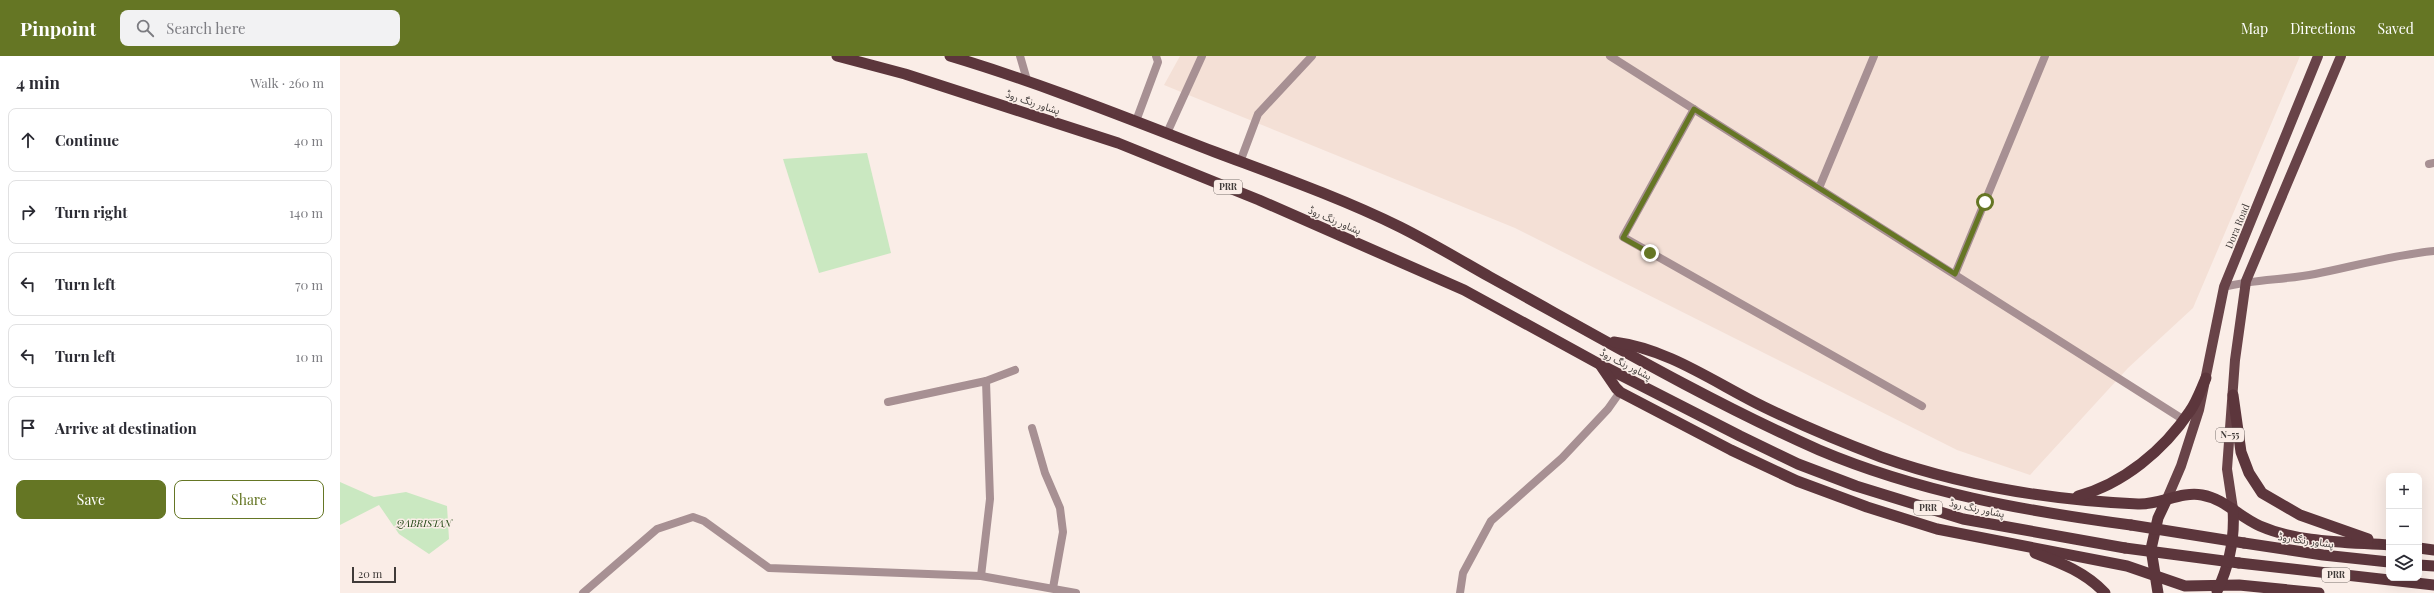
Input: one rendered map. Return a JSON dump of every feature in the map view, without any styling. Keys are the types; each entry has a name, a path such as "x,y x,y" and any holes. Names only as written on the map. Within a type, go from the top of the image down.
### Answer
{"highway":[{"name":"پشاور رنگ روڈ","path":"837,56 905,74 1118,142 1258,200 1464,290 1601,365 1740,436 1798,464 1856,486 1963,519 2125,548 2314,573 2434,586"},
{"name":"پشاور رنگ روڈ","path":"950,56 1027,80 1136,121 1398,226 1608,342 1753,418 1821,450 1883,474 1957,495 2045,514 2130,525 2324,555 2386,562"},
{"path":"1608,342 1642,347 1689,367 1764,407 1882,457 1951,478 2010,492 2140,504 2166,501 2183,495 2201,495 2218,499 2260,526 2295,536 2386,545"},
{"path":"1601,365 1620,392 1731,450 1797,481 1867,507 1937,528 2127,566 2185,586 2218,589 2319,593"},
{"path":"2070,498 2110,484 2140,465 2184,420 2206,378"},
{"path":"2233,395 2241,452 2249,473 2262,493 2300,515 2386,544"},
{"path":"2158,593 2152,561 2152,538 2166,501"},
{"name":"N-55","path":"2218,589 2233,545 2235,530 2232,509"},
{"path":"2015,544 2075,569 2094,582 2104,593"},
{"path":"2422,548 2434,550"},
{"path":"2422,565 2434,566"}],"main road":[{"name":"Dora Road","path":"2166,501 2181,466 2199,410 2224,287 2318,56"},
{"path":"2246,281 2341,56"},
{"name":"N-55","path":"2232,509 2227,469 2235,360 2246,281"}],"street":[{"path":"1020,56 1027,80"},
{"path":"1136,121 1158,62 1156,56"},
{"path":"1167,133 1202,56"},
{"path":"1240,162 1258,114 1312,56"},
{"path":"1610,56 2184,420"},
{"path":"1819,188 1874,56"},
{"path":"1955,274 2045,56"},
{"path":"1694,109 1623,238 1922,406"},
{"path":"2224,287 2246,281 2314,274 2399,255 2434,251"},
{"path":"888,402 986,381 1015,370"},
{"path":"981,576 990,499 986,381"},
{"path":"1460,593 1464,573 1491,521 1562,458 1608,409 1620,392"},
{"path":"1032,428 1045,473 1060,508 1063,532 1053,588"},
{"path":"582,593 657,529 693,517 704,521 769,568 981,576 1076,593"}],"shaded area":[{"path":"1180,56 2300,56 2193,308 2128,368 2030,475 1957,450 1515,228 1164,85"}],"green space":[{"path":"867,153 891,253 819,273 783,159"},
{"name":"QABRISTAN","path":"340,482 374,497 406,492 447,506 449,539 429,554 399,534 379,505 340,525"}],"route":[{"path":"1650,253 1623,238 1694,109 1955,274 1985,202"}]}
